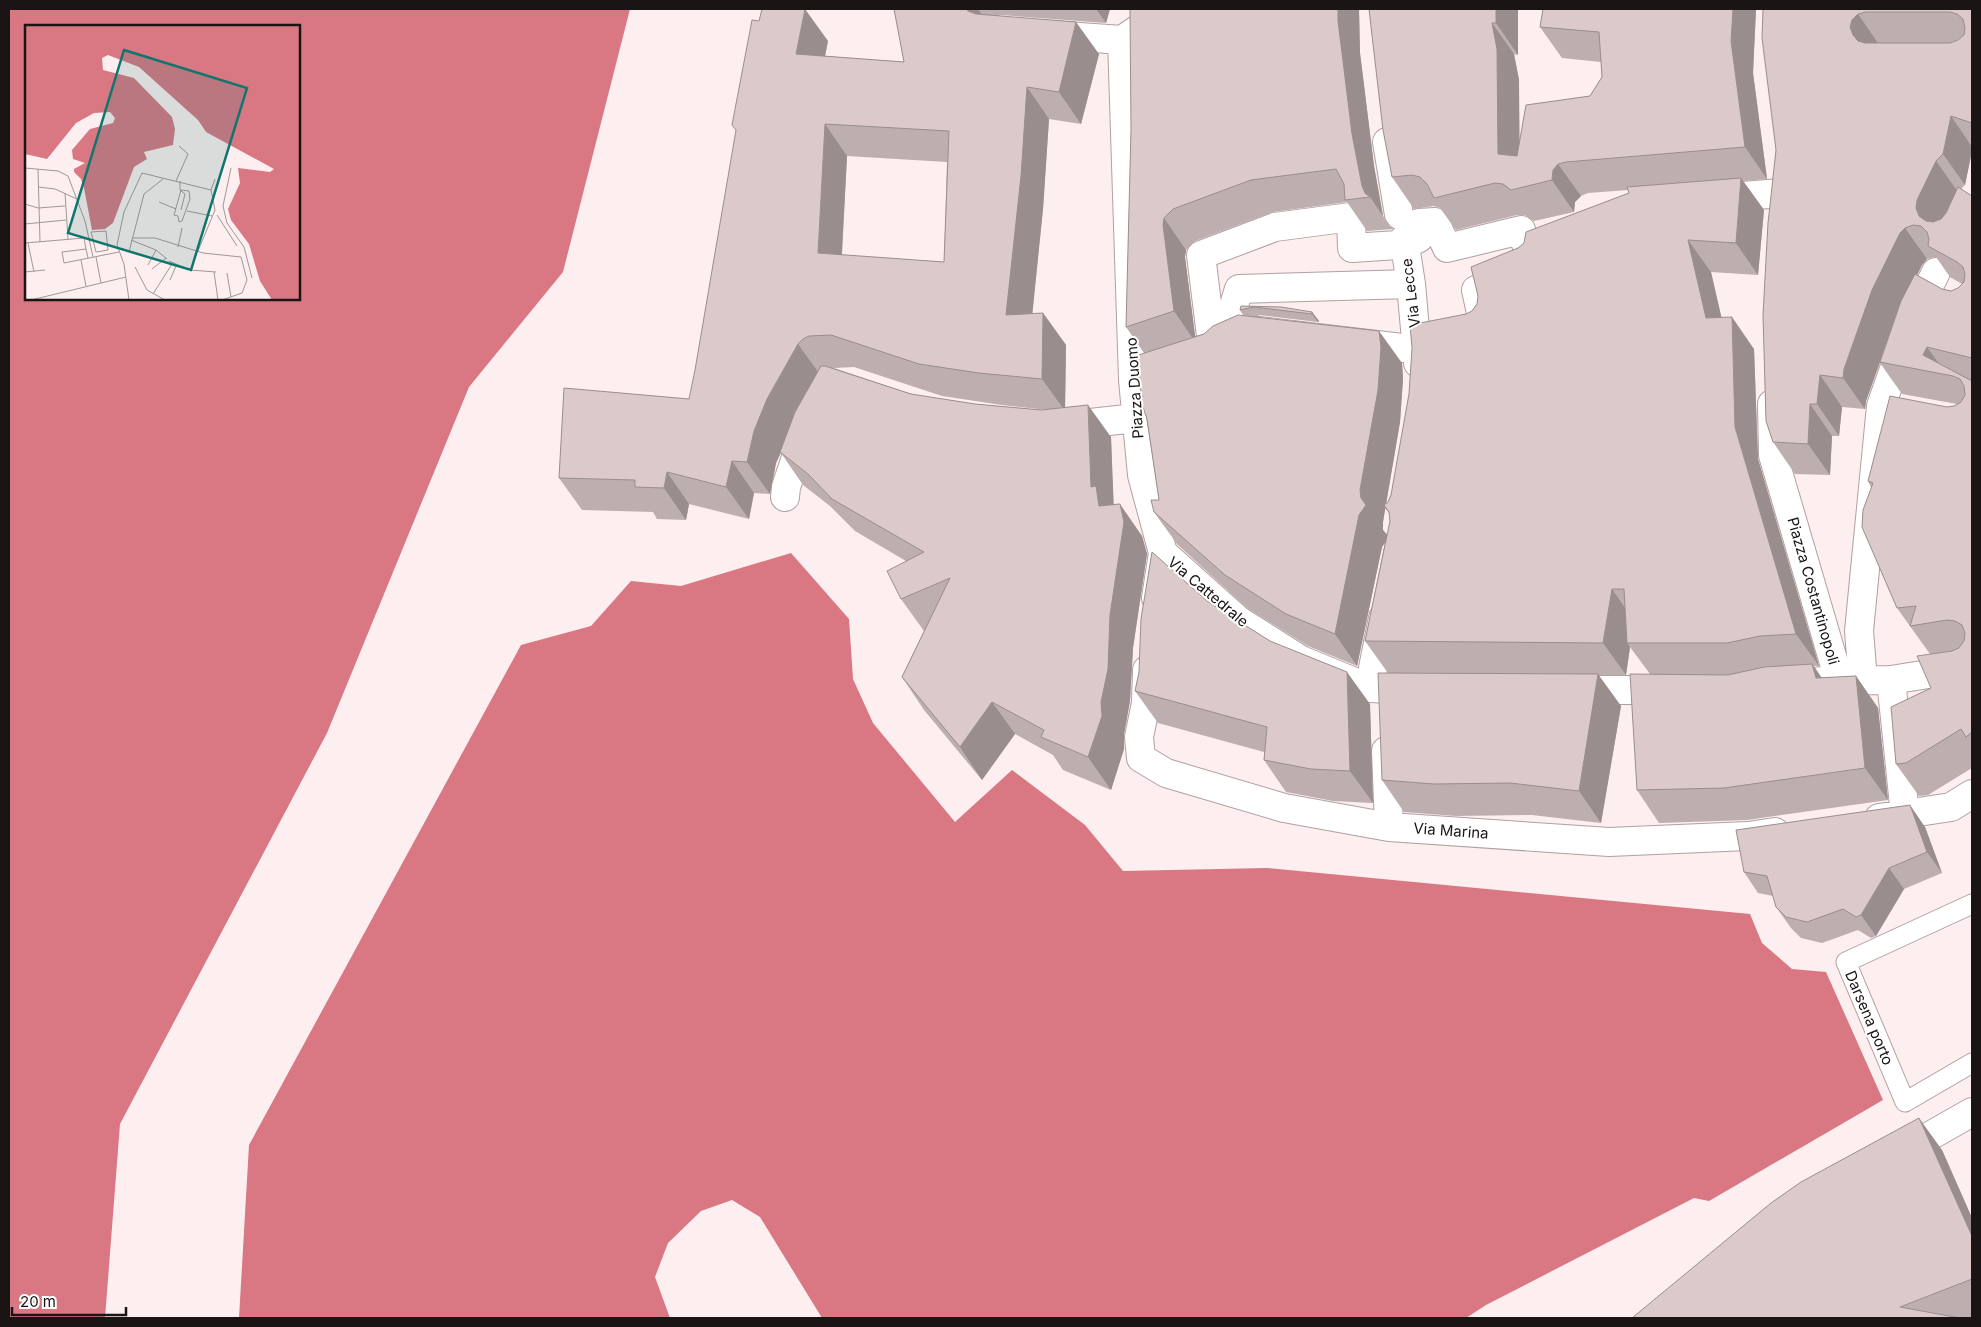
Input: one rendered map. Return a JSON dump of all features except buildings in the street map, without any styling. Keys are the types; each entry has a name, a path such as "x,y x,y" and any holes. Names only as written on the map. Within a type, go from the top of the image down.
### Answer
{"street":[{"path":"1028,33 1122,40 1150,21 1196,9"},
{"name":"Piazza Duomo","path":"1122,40 1133,380 1136,418 1142,475 1163,553"},
{"name":"Via Lecce","path":"1384,117 1390,164 1411,284 1417,344 1418,388"},
{"path":"1693,200 1781,194"},
{"path":"1351,217 1352,248 1403,233 1419,238 1419,223 1435,222 1448,248 1521,230 1534,266 1476,290 1485,331 1402,348 1258,331 1229,344 1222,344 1212,344 1201,255 1275,227 1351,217"},
{"name":"Piazza Costantinopoli","path":"1851,680 1858,631 1880,406 1909,326 1933,278 1955,298"},
{"path":"1195,360 1222,351 1222,344 1239,289 1411,284"},
{"path":"1133,380 1160,371"},
{"name":"Piazza Costantinopoli","path":"1771,376 1773,455 1778,474 1851,680"},
{"path":"1880,406 1908,411"},
{"path":"785,497 786,488 804,434 819,409"},
{"path":"1037,424 1065,427 1136,418"},
{"path":"1152,621 1163,553"},
{"name":"Via Cattedrale","path":"1163,553 1238,620 1301,660 1381,703 1437,690"},
{"path":"1387,596 1381,703 1389,827"},
{"name":"Via Marina","path":"1148,650 1146,703 1139,736 1141,758 1166,773 1284,808 1389,827 1609,842 1748,836 1797,829"},
{"path":"1793,683 1891,680 1972,667"},
{"path":"1891,680 1905,815"},
{"path":"1550,690 1691,690"},
{"path":"1856,821 1952,807 1972,794"},
{"path":"1881,1163 1972,1112"}],"lane":[{"name":"Darsena porto","path":"1972,904 1846,962 1905,1102 1972,1063"}],"shaded area":[{"path":"9,9 630,9 563,272 469,387 327,733 120,1124 105,1318 9,1318"},
{"path":"791,553 849,619 853,679 873,723 955,822 1012,770 1085,825 1123,871 1267,868 1750,914 1762,943 1792,969 1826,972 1883,1100 1709,1201 1694,1198 1486,1305 1466,1318 822,1318 760,1217 732,1200 701,1211 668,1243 655,1277 670,1318 239,1318 249,1145 521,645 591,626 631,581 681,586"}]}
